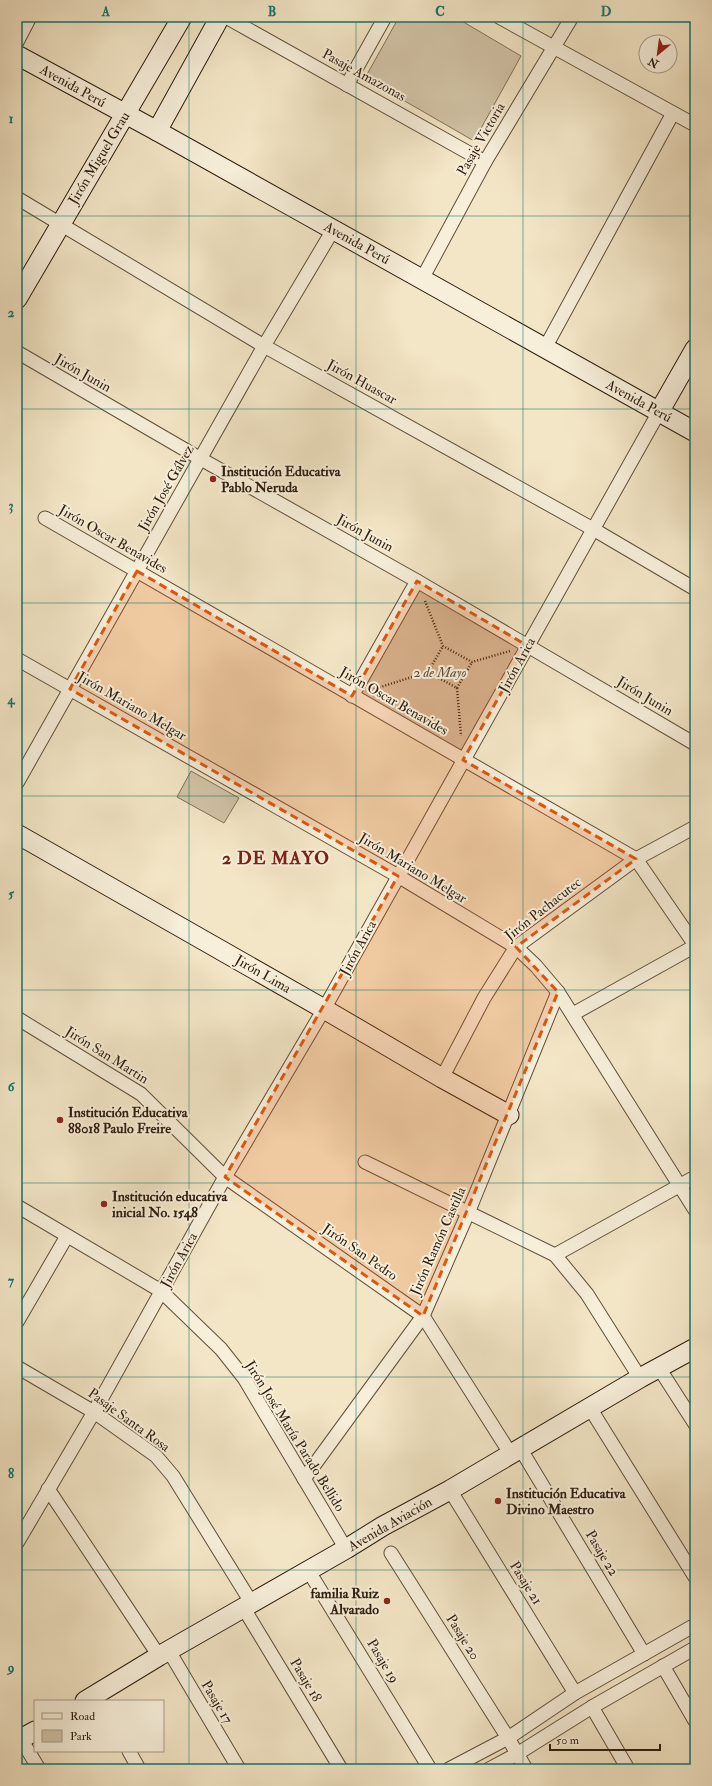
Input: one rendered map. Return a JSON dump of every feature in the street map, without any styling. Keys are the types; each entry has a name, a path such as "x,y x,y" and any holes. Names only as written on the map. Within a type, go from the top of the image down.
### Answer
{"street":[{"path":"17,42 30,17"},
{"name":"Jirón Miguel Grau","path":"17,299 60,223 182,17"},
{"path":"156,131 220,17"},
{"name":"Pasaje Amazonas","path":"226,17 485,162"},
{"path":"348,85 385,17"},
{"path":"499,17 695,125"},
{"name":"Pasaje Victoria","path":"422,279 485,162 572,17"},
{"name":"Avenida Perú","path":"17,55 695,432"},
{"path":"545,348 673,113"},
{"name":"Jirón Huascar","path":"17,198 264,346 593,530 695,589"},
{"name":"Jirón José Gálvez","path":"17,783 264,346 333,230"},
{"name":"Jirón Arica","path":"17,1543 94,1412 225,1177 324,1009 695,349"},
{"name":"Jirón Junin","path":"17,352 201,459 417,581 695,744"},
{"name":"Jirón Oscar Benavides","path":"45,518 636,859 695,946"},
{"path":"352,696 417,581"},
{"name":"Jirón Mariano Melgar","path":"17,659 398,876 516,947 536,966 558,992 695,1210"},
{"name":"Jirón Pachacutec","path":"442,1078 484,998 516,947 636,859 695,827"},
{"name":"Jirón Lima","path":"17,834 509,1115"},
{"path":"572,1014 695,946"},
{"name":"Jirón Ramón Castilla","path":"304,1479 422,1316 509,1115 558,992"},
{"name":"Jirón San Martin","path":"17,1018 141,1094 225,1177"},
{"path":"365,1162 555,1254 587,1294 640,1378"},
{"name":"Jirón San Pedro","path":"225,1177 422,1316 515,1450"},
{"path":"555,1254 695,1177"},
{"name":"Jirón José María Parado Bellido","path":"17,1206 161,1291 221,1349 244,1378 346,1549"},
{"path":"17,1322 66,1236"},
{"name":"Avenida Aviación","path":"94,1699 164,1653 346,1549 383,1526 450,1490 515,1450 640,1378 695,1348"},
{"name":"Pasaje Santa Rosa","path":"17,1367 94,1412 156,1456 173,1476 247,1605"},
{"path":"660,1368 695,1424"},
{"path":"590,1408 695,1577"},
{"name":"Pasaje 22","path":"515,1450 644,1654"},
{"name":"Pasaje 17","path":"48,1490 164,1653 239,1769"},
{"name":"Pasaje 21","path":"450,1490 575,1693"},
{"name":"Pasaje 20","path":"390,1553 508,1738 526,1769"},
{"name":"Pasaje 19","path":"308,1570 430,1769"},
{"name":"Pasaje 18","path":"247,1605 341,1769"},
{"path":"449,1769 508,1738 575,1693 695,1625"},
{"path":"489,1769 517,1754 592,1707 695,1648"},
{"path":"663,1666 695,1721"},
{"path":"592,1707 628,1769"},
{"path":"24,1737 39,1769"},
{"path":"130,1752 139,1769"}],"path":[{"path":"417,581 443,646 472,662"},
{"path":"352,696 428,672 443,646"},
{"path":"463,760 457,688 472,662 528,646"},
{"path":"428,672 457,688"}],"highlighted area":[{"path":"137,571 352,696 417,581 528,646 463,760 636,859 516,947 558,992 423,1316 225,1177 398,876 70,689"}],"green space":[{"path":"399,17 455,17 521,56 474,141 365,78"},
{"name":"2 de Mayo","path":"419,587 525,647 463,756 355,695"},
{"path":"191,771 239,798 224,823 177,797"}],"place":[{"name":"Institución Educativa Pablo Neruda","path":"213,479"},
{"name":"Institución Educativa 88018 Paulo Freire","path":"60,1120"},
{"name":"Institución educativa inicial No. 1548","path":"104,1204"},
{"name":"Institución Educativa Divino Maestro","path":"498,1501"},
{"name":"familia Ruiz Alvarado","path":"387,1601"}],"district":[{"name":"2 DE MAYO","path":"276,858"}]}
